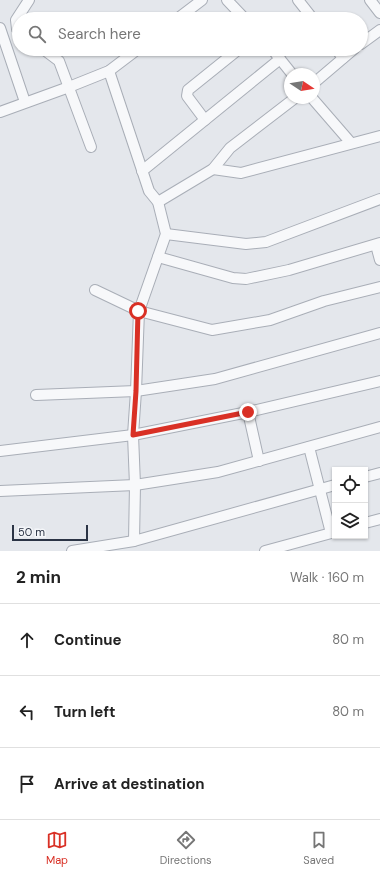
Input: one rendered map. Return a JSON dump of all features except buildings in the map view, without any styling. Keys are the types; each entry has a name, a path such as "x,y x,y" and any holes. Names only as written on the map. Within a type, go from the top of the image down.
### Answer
{"street":[{"path":"21,12 29,0"},
{"path":"186,12 202,0"},
{"path":"227,0 238,12"},
{"path":"298,0 307,12"},
{"path":"370,0 380,13"},
{"path":"0,28 25,102"},
{"path":"368,39 380,30"},
{"path":"52,56 59,61 70,87 91,147"},
{"path":"0,112 70,87 109,71 129,56"},
{"path":"205,120 187,96 188,90 230,56"},
{"path":"278,56 287,68"},
{"path":"320,77 345,56"},
{"path":"142,171 280,59"},
{"path":"109,71 149,191 158,202 166,234 138,311 136,391 133,435 135,485 134,541"},
{"path":"158,202 213,169 230,148 287,104"},
{"path":"317,104 350,144"},
{"path":"213,169 241,173 380,136"},
{"path":"166,234 246,244 266,242 380,199"},
{"path":"158,257 233,278 246,279 289,270 378,244 380,260"},
{"path":"95,290 138,311 212,330 270,320 324,301 380,287"},
{"path":"36,395 136,391 215,379 380,333"},
{"path":"0,451 133,435 248,412 380,380"},
{"path":"248,412 259,461"},
{"path":"0,491 135,485 218,472 380,427"},
{"path":"309,447 332,529"},
{"path":"368,476 380,473"},
{"path":"72,551 134,541 332,486"},
{"path":"368,522 380,519"},
{"path":"265,551 332,532"}],"route":[{"path":"138,311 136,391 133,435 248,412"}]}
